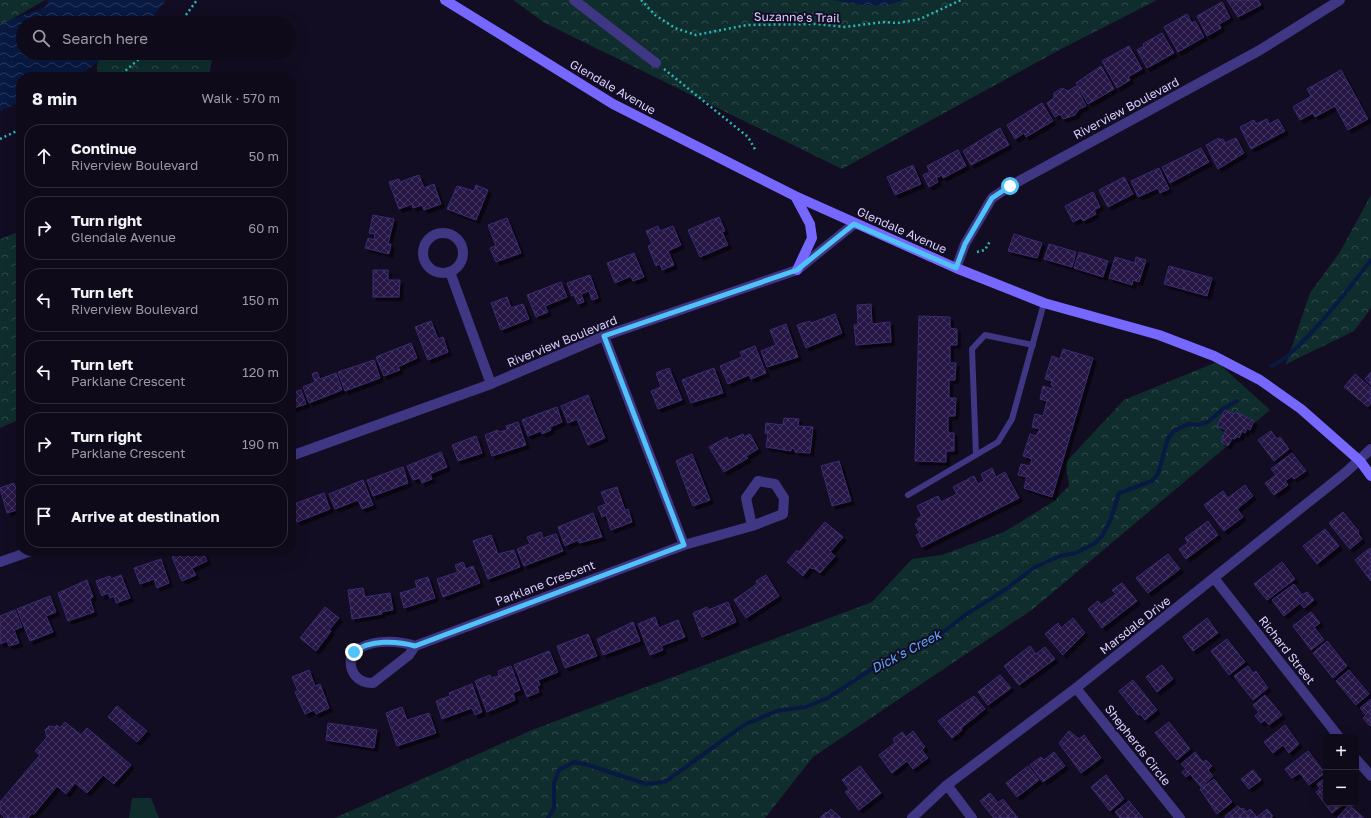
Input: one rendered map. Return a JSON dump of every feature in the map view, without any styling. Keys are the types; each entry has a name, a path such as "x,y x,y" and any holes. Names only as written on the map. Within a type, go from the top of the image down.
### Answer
{"main road":[{"name":"Glendale Avenue","path":"449,1 613,104 795,196 854,224 956,268 1044,303 1159,335 1214,356 1260,380 1301,409 1360,461 1371,476"},
{"path":"795,196 810,224 812,238 797,270"}],"street":[{"path":"574,0 656,63"},
{"name":"Riverview Boulevard","path":"956,268 965,244 992,198 1010,186 1260,50 1340,0"},
{"name":"Riverview Boulevard","path":"296,454 491,384 604,336 797,270 854,224"},
{"path":"436,234 449,234 455,236 462,247 462,260 459,265 450,272 435,272 425,263 423,249 425,243 436,234"},
{"path":"450,272 491,384"},
{"path":"604,336 684,545"},
{"name":"Marsdale Drive","path":"912,818 947,785 1076,688 1360,461 1371,449"},
{"name":"Parklane Crescent","path":"415,646 402,642 362,647 351,657 352,670 360,680 373,683 409,655 415,646 684,545 752,526 783,514 784,498 775,484 758,481 746,498 752,526"},
{"path":"0,562 17,556"},
{"name":"Richard Street","path":"1214,578 1337,734"},
{"name":"Shepherds Circle","path":"1076,688 1180,818"},
{"path":"1359,762 1371,776"},
{"path":"947,785 972,818"}],"lane":[{"path":"908,495 998,442 1012,419 1044,303"},
{"path":"976,455 972,349 985,335 1033,345"}],"path":[{"path":"185,16 197,0"},
{"name":"Suzanne's Trail","path":"641,0 655,15 674,28 696,35 747,25 815,24 845,27 882,22 898,23 920,19 961,0"},
{"path":"124,72 138,60"},
{"path":"656,63 748,138 756,151"},
{"path":"0,139 16,131"},
{"path":"976,252 985,250 990,241"}],"green space":[{"path":"0,0 45,0 16,16 0,26"},
{"path":"513,0 1157,0 1061,49 842,169 545,23"},
{"path":"98,60 212,60 210,72 97,72"},
{"path":"1371,195 1371,308 1354,331 1286,364 1310,293 1340,252"},
{"path":"16,233 16,421 0,428 0,239"},
{"path":"1217,362 1270,410 1033,609 813,757 765,818 335,818 532,730 872,602 912,559 942,555 1004,532 1053,502 1069,486 1066,462 1124,400"},
{"path":"132,798 151,798 159,818 129,818"}],"water":[{"path":"49,0 166,0 153,16 21,16 45,7"},
{"path":"832,0 903,0 885,5 868,5"},
{"path":"16,18 16,60 100,60 84,72 16,72 16,104 0,111 0,24"}],"building":[{"path":"1227,0 1258,0 1261,5 1238,17"},
{"path":"1222,2 1230,18 1219,24 1221,28 1207,36 1197,16"},
{"path":"1187,14 1192,23 1195,21 1204,37 1178,52 1164,27"},
{"path":"1162,33 1174,53 1147,68 1137,50 1144,46 1143,44"},
{"path":"1129,46 1142,69 1128,77 1130,80 1117,88 1102,61"},
{"path":"1101,66 1114,89 1088,104 1076,83"},
{"path":"1341,70 1368,119 1348,130 1335,106 1315,117 1313,113 1300,120 1293,107 1311,96 1307,89"},
{"path":"1076,86 1086,106 1079,109 1075,115 1063,119 1060,114 1055,117 1047,103 1054,98 1054,93 1062,88 1068,91"},
{"path":"1042,103 1053,121 1026,137 1024,133 1015,139 1007,125"},
{"path":"1267,119 1269,124 1278,119 1285,131 1251,149 1240,127 1254,120 1256,124"},
{"path":"1000,128 1009,145 971,165 963,151"},
{"path":"1219,138 1220,140 1223,139 1225,143 1236,138 1244,153 1218,169 1206,145"},
{"path":"1201,148 1209,162 1170,183 1162,167"},
{"path":"958,150 966,166 943,178 942,175 936,178 938,182 929,187 923,175 930,172 927,166"},
{"path":"913,165 921,184 895,195 887,177"},
{"path":"1159,168 1169,189 1160,193 1158,188 1138,197 1131,181"},
{"path":"419,175 424,188 434,184 441,204 424,210 422,205 413,208 412,204 399,209 389,182 399,179 400,182"},
{"path":"1124,177 1133,194 1108,207 1099,190"},
{"path":"476,185 488,190 476,220 447,209 457,186 474,191"},
{"path":"1093,192 1100,207 1094,210 1096,214 1083,221 1081,218 1073,222 1065,206"},
{"path":"373,215 394,219 388,244 391,244 389,254 365,248 368,238 374,240 375,234 369,233"},
{"path":"719,217 725,231 722,232 728,245 700,257 688,230"},
{"path":"507,218 521,253 496,262 490,248 496,246 488,225"},
{"path":"658,226 660,231 673,226 681,245 668,251 674,265 662,270 660,264 656,266 648,246 652,244 646,231"},
{"path":"1014,234 1042,243 1037,258 1008,251"},
{"path":"1049,244 1076,252 1072,267 1044,259"},
{"path":"1079,252 1108,261 1103,277 1074,268"},
{"path":"634,253 644,277 633,281 631,276 615,283 607,263"},
{"path":"1115,257 1135,263 1136,257 1146,260 1139,282 1133,280 1132,285 1109,278"},
{"path":"1169,266 1212,278 1207,296 1164,284"},
{"path":"373,270 388,270 388,280 400,280 399,297 373,297"},
{"path":"590,275 598,298 592,300 589,291 581,294 584,302 578,304 574,295 572,296 567,283"},
{"path":"561,282 567,297 545,306 548,312 536,317 527,295"},
{"path":"507,297 511,308 523,304 529,319 501,330 491,303"},
{"path":"871,304 872,324 890,322 891,342 856,345 854,325 858,325 857,305"},
{"path":"835,314 842,333 806,348 797,325 810,321 811,323"},
{"path":"919,316 950,317 950,328 957,329 957,345 950,345 950,363 956,363 955,380 949,380 949,398 956,398 955,416 948,416 948,433 954,433 954,451 946,451 946,462 915,461"},
{"path":"431,321 438,339 443,337 448,352 428,360 415,327"},
{"path":"786,324 798,357 767,367 761,351 776,345 770,330"},
{"path":"411,343 417,358 398,367 400,370 384,376 376,357"},
{"path":"755,346 766,373 751,379 749,375 728,384 720,366 742,357 740,352"},
{"path":"1063,349 1093,358 1052,497 1024,488 1027,477 1018,475 1021,464 1030,466 1032,459 1023,456 1030,434 1036,436 1040,429 1032,427 1035,414 1043,416 1047,401 1040,399 1043,386 1052,389 1052,381 1045,379 1052,356 1060,359"},
{"path":"374,360 380,378 345,391 338,372"},
{"path":"669,368 682,400 658,409 651,391 661,387 656,373"},
{"path":"714,368 723,393 691,403 682,380"},
{"path":"317,372 320,379 336,373 342,390 309,403 303,387 315,382 312,374"},
{"path":"1371,372 1371,385 1365,379"},
{"path":"1355,374 1371,388 1371,403 1368,407 1344,387"},
{"path":"301,390 306,404 296,407 296,391"},
{"path":"588,395 605,438 588,445 577,419 568,423 561,406"},
{"path":"557,407 562,422 550,427 551,430 542,434 541,431 528,436 522,420"},
{"path":"1225,410 1234,414 1236,412 1254,421 1250,430 1247,428 1245,433 1242,431 1239,438 1237,436 1235,439 1232,438 1228,446 1221,442 1226,430 1217,426"},
{"path":"784,418 799,419 798,426 813,427 810,453 795,452 795,449 791,448 791,451 766,447 768,434 765,433 766,423 783,425"},
{"path":"518,422 526,445 492,456 485,435 498,430 499,432 507,430 506,426"},
{"path":"1271,431 1277,439 1280,437 1289,449 1274,461 1258,440"},
{"path":"743,434 744,437 750,434 758,449 746,456 748,458 724,472 709,447 727,437 729,440"},
{"path":"476,436 482,453 458,461 452,445"},
{"path":"441,452 447,467 430,474 432,479 422,483 420,478 413,480 407,466"},
{"path":"1292,453 1306,471 1294,479 1292,476 1285,481 1288,485 1274,495 1265,483 1276,475 1271,469"},
{"path":"692,454 710,500 693,506 676,461"},
{"path":"839,461 851,501 832,506 821,466"},
{"path":"403,467 408,483 373,496 367,480"},
{"path":"992,468 996,477 1005,472 1019,498 922,547 916,535 920,533 915,524 919,522 917,519 922,516 917,506 938,496 941,502 957,494 953,487 974,476 978,484 984,481 981,474"},
{"path":"363,480 373,505 362,509 358,500 335,509 329,494"},
{"path":"14,483 16,489 16,510 7,513 0,488"},
{"path":"1245,485 1253,496 1237,509 1243,517 1224,531 1204,505 1223,491 1228,498"},
{"path":"617,487 625,510 628,509 632,522 611,530 606,515 602,517 598,507 606,504 601,492"},
{"path":"324,493 330,509 297,522 296,503"},
{"path":"1343,512 1359,532 1358,533 1362,539 1350,549 1329,523"},
{"path":"593,513 602,537 579,543 578,540 565,546 558,527"},
{"path":"1208,521 1218,535 1186,559 1179,549 1188,543 1185,538"},
{"path":"825,522 843,537 830,552 835,556 820,573 810,567 803,576 787,562 797,550 799,552"},
{"path":"1325,529 1339,546 1317,564 1303,546"},
{"path":"541,532 543,538 556,534 563,551 524,566 517,549 530,544 527,537"},
{"path":"491,535 498,554 514,550 520,567 488,579 473,541"},
{"path":"1370,548 1371,550 1371,581 1355,560"},
{"path":"1168,554 1180,569 1148,593 1136,578"},
{"path":"205,556 207,561 192,568 196,575 182,581 172,557"},
{"path":"161,559 169,583 157,588 154,579 140,584 134,568"},
{"path":"463,562 466,569 473,566 480,583 443,597 437,579 458,572 455,565"},
{"path":"1282,562 1295,579 1267,600 1254,584"},
{"path":"121,575 130,598 116,603 114,596 110,598 108,593 102,596 96,581 110,576 111,579"},
{"path":"766,575 779,596 746,618 734,600 757,584 756,581"},
{"path":"428,577 435,598 404,608 400,593 417,588 415,581"},
{"path":"87,580 93,597 90,599 94,612 68,621 58,593"},
{"path":"1122,583 1137,601 1102,628 1088,609 1098,601 1101,605 1116,594 1112,590"},
{"path":"1294,584 1302,595 1307,592 1314,600 1304,608 1300,603 1284,616 1272,600"},
{"path":"363,588 365,597 390,593 393,610 381,612 382,614 352,619 348,590"},
{"path":"50,596 56,612 46,616 53,632 30,641 17,609"},
{"path":"728,602 736,622 702,637 693,613 707,607 708,610"},
{"path":"325,607 339,618 329,630 331,631 316,651 300,638"},
{"path":"15,610 22,627 14,630 19,643 9,646 7,641 0,644 0,616"},
{"path":"1311,612 1320,623 1314,627 1324,640 1311,650 1293,626"},
{"path":"655,617 659,628 678,620 685,637 661,646 663,650 650,655 638,624"},
{"path":"1073,618 1085,633 1063,655 1045,634 1058,623 1061,628"},
{"path":"1207,618 1218,633 1193,651 1183,637"},
{"path":"633,622 640,641 603,655 597,639"},
{"path":"588,634 597,656 565,668 557,646"},
{"path":"1227,639 1245,662 1229,675 1211,651"},
{"path":"1327,641 1347,666 1333,678 1313,653"},
{"path":"1030,646 1036,654 1045,647 1055,659 1019,685 1004,666"},
{"path":"549,651 558,672 538,680 540,685 537,686 539,692 527,697 514,665"},
{"path":"1162,665 1173,679 1157,692 1146,677"},
{"path":"511,666 520,690 513,693 515,700 487,712 475,681 490,675 491,678 499,676 498,671"},
{"path":"1248,666 1253,673 1256,671 1268,688 1253,700 1234,676"},
{"path":"309,670 315,686 320,684 329,708 316,714 314,710 305,714 295,692 298,691 292,677"},
{"path":"1349,670 1369,694 1356,705 1336,681"},
{"path":"1000,675 1011,688 988,705 978,692"},
{"path":"1133,680 1157,710 1145,720 1140,714 1138,715 1119,691"},
{"path":"472,684 482,712 475,715 472,708 442,719 436,701 450,696 449,693"},
{"path":"1265,695 1282,715 1269,725 1265,720 1261,723 1255,716 1259,712 1253,705"},
{"path":"974,696 985,709 961,728 962,730 952,738 938,721"},
{"path":"1371,699 1370,726 1363,718 1366,715 1360,708"},
{"path":"117,706 131,718 122,729 108,717"},
{"path":"402,707 407,720 429,713 436,733 397,746 386,713"},
{"path":"132,719 147,731 137,742 123,730"},
{"path":"65,722 81,735 87,728 131,765 114,784 103,775 87,793 75,783 66,794 57,786 34,814 32,813 28,818 5,818 0,813 0,802 40,755 35,751 47,737 45,730 49,726 55,727 57,725 60,728"},
{"path":"1169,722 1190,749 1177,760 1155,733"},
{"path":"328,723 377,730 374,748 326,740"},
{"path":"1285,725 1299,744 1289,753 1283,745 1273,753 1264,742"},
{"path":"913,731 925,747 922,750 928,758 913,769 907,761 892,773 879,755 895,743 893,739 902,732 906,737"},
{"path":"1069,731 1079,739 1084,735 1101,758 1081,773 1059,743"},
{"path":"1308,751 1323,770 1323,774 1309,785 1300,773 1292,778 1285,769"},
{"path":"1054,752 1065,766 1043,782 1030,765 1041,757 1044,760"},
{"path":"1195,752 1203,762 1206,760 1212,766 1208,770 1213,776 1201,787 1190,774 1186,777 1182,772 1186,769 1181,764"},
{"path":"860,766 881,793 859,810 845,792 849,789 842,780"},
{"path":"1028,766 1039,780 1017,797 1006,783"},
{"path":"1253,770 1261,780 1249,789 1241,779"},
{"path":"1106,775 1124,799 1110,811 1091,787"},
{"path":"1214,779 1232,802 1217,814 1200,789"},
{"path":"1323,779 1323,801 1316,792 1320,789 1317,784"},
{"path":"990,793 998,803 1003,799 1018,818 994,818 980,801"},
{"path":"1129,801 1143,818 1120,818 1115,812"},
{"path":"1238,806 1247,812 1250,809 1257,817 1267,809 1273,816 1271,818 1226,818 1225,816"},
{"path":"1327,806 1341,806 1332,813"},
{"path":"1348,806 1350,806 1364,818 1337,818"},
{"path":"831,809 841,818 820,818 826,812 827,813"}],"waterway":[{"path":"1271,366 1294,350 1309,335 1324,319 1371,260"},
{"name":"Dick's Creek","path":"548,818 554,808 554,783 559,770 574,762 585,764 646,784 665,782 744,725 777,711 805,707 828,698 890,657 942,633 965,615 1006,589 1035,567 1060,556 1076,553 1095,543 1102,536 1111,519 1119,493 1152,481 1158,474 1168,438 1174,431 1188,424 1198,425 1208,422 1223,409 1237,401"}],"route":[{"path":"354,652 362,647 376,644 402,642 415,646 684,545 604,336 797,270 854,224 956,268 965,244 992,198 1010,186"}]}
